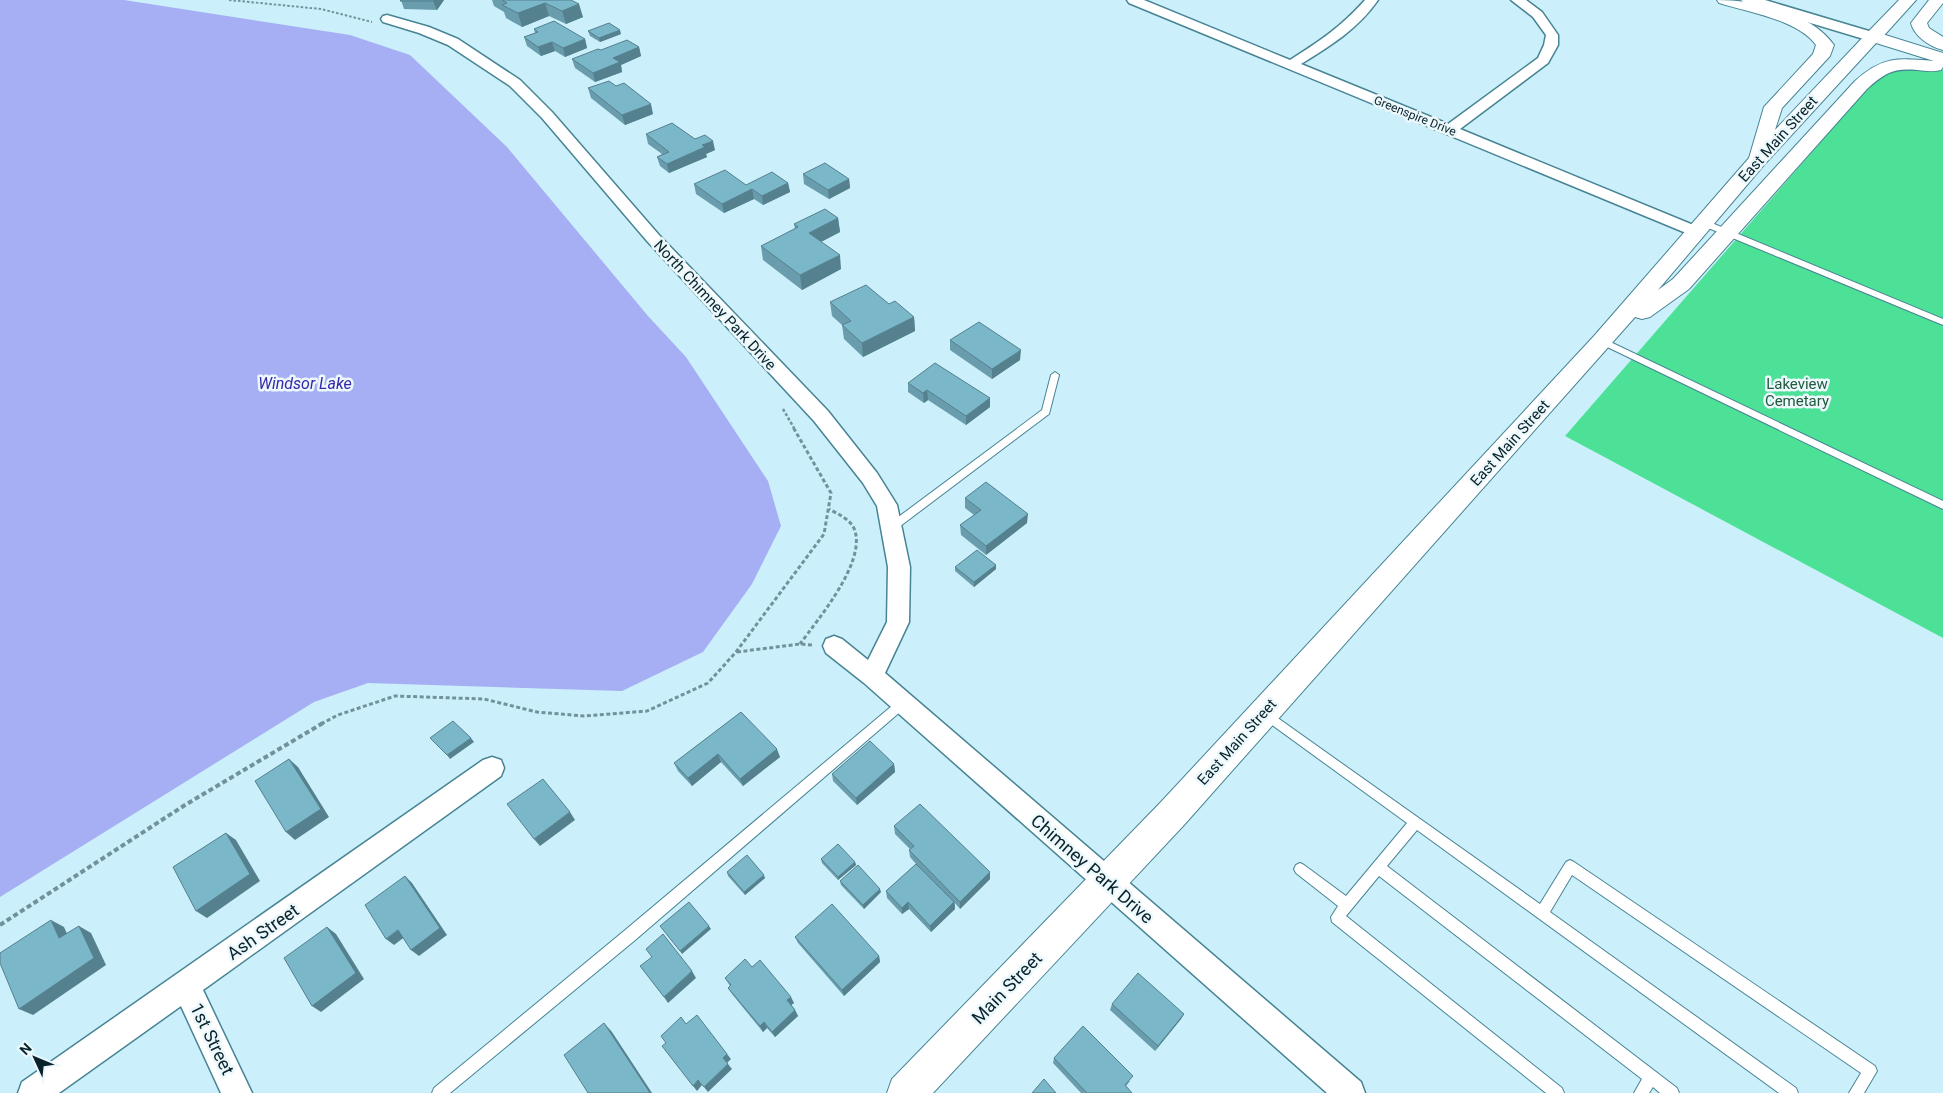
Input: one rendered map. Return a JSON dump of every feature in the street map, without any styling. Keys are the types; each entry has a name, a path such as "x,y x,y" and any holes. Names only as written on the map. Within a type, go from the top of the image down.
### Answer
{"main road":[{"path":"1725,0 1798,23 1817,34 1825,45 1824,52 1819,58 1773,107 1756,162"},
{"name":"East Main Street","path":"1108,882 1602,341 1756,162 1908,0"},
{"path":"1938,0 1919,24 1921,30 1943,45"},
{"path":"1873,37 1943,58"},
{"path":"1602,341 1681,284 1877,70 1902,64 1943,67"},
{"name":"Main Street","path":"906,1093 1108,882"}],"street":[{"name":"Greenspire Drive","path":"1133,0 1450,130 1701,227"},
{"path":"1291,65 1338,35 1353,22 1372,0"},
{"path":"1450,130 1543,60 1549,50 1552,34 1548,27 1529,7 1516,0"},
{"path":"1749,0 1873,37"},
{"name":"North Chimney Park Drive","path":"380,21 424,30 453,42 514,83 547,115 653,238 821,416 843,442 870,478 887,505 899,567 898,622 872,676"},
{"name":"Chimney Park Drive","path":"834,646 872,676 1350,1093"},
{"name":"Ash Street","path":"33,1093 492,768"},
{"name":"1st Street","path":"186,986 237,1093"}],"lane":[{"path":"1701,227 1727,232 1943,322"},
{"path":"1602,341 1943,505"},
{"path":"892,527 1046,412 1055,375"},
{"path":"439,1093 629,936 903,703"},
{"path":"1264,713 1790,1093"},
{"path":"1415,823 1337,917 1557,1093"},
{"path":"1541,914 1570,866 1870,1071 1856,1093"},
{"path":"1378,867 1672,1093"},
{"path":"1300,869 1347,904"},
{"path":"1641,1093 1651,1077"}],"path":[{"path":"229,0 321,9 380,21"},
{"path":"0,925 185,805 290,741 338,715 396,696 484,700 537,712 584,716 647,711 708,683 736,652 824,534 831,493 782,406"},
{"path":"800,644 827,608 849,572 856,546 856,531 843,517 829,509"},
{"path":"736,652 800,644 834,646"}],"green space":[{"name":"Lakeview Cemetary","path":"1921,68 1943,70 1943,638 1565,436 1879,75 1892,71"}],"water":[{"name":"Windsor Lake","path":"0,0 124,0 350,35 410,55 507,147 648,316 686,357 768,481 781,526 752,584 703,652 622,691 368,683 314,702 0,897"}],"building":[{"path":"401,0 434,0 400,1"},
{"path":"502,0 571,0 579,4 562,11 545,3 518,13 502,5 507,3"},
{"path":"554,21 585,39 563,48 552,42 538,47 524,37 538,32 534,29"},
{"path":"609,23 620,30 599,38 588,31"},
{"path":"627,40 639,47 613,58 620,62 593,73 572,59 598,49 601,50"},
{"path":"609,81 616,86 624,83 651,104 622,115 588,88"},
{"path":"672,123 695,139 705,135 713,141 702,145 705,147 667,164 657,157 669,152 646,134"},
{"path":"825,163 849,179 828,190 803,174"},
{"path":"725,170 746,185 772,172 788,183 762,196 752,189 722,204 694,184"},
{"path":"825,209 838,218 809,233 840,255 800,275 761,246 798,227 794,224"},
{"path":"866,285 889,304 895,301 914,317 862,343 842,325 851,321 830,302"},
{"path":"979,322 1021,350 992,369 950,340"},
{"path":"935,363 990,398 966,416 927,390 923,393 908,383"},
{"path":"986,482 1028,514 986,546 960,525 981,510 965,498"},
{"path":"977,550 996,565 974,582 955,567"},
{"path":"741,712 777,749 740,779 718,754 688,778 674,763"},
{"path":"453,721 471,738 447,755 430,738"},
{"path":"870,741 894,764 856,798 832,774"},
{"path":"289,759 321,809 286,832 255,781"},
{"path":"543,779 570,812 534,839 507,804"},
{"path":"920,804 990,872 960,902 909,850 914,846 894,826"},
{"path":"226,833 250,874 196,911 173,867"},
{"path":"838,844 855,862 838,877 821,859"},
{"path":"747,855 764,875 744,892 727,872"},
{"path":"916,864 954,902 930,926 908,902 902,908 886,891"},
{"path":"858,865 880,889 863,905 840,881"},
{"path":"405,876 440,928 411,950 398,930 386,939 365,905"},
{"path":"689,902 709,926 680,951 660,926"},
{"path":"832,904 879,956 842,990 795,937"},
{"path":"51,920 59,938 79,926 94,958 19,1009 0,963 0,953"},
{"path":"327,927 356,973 312,1006 284,958"},
{"path":"663,934 692,971 664,997 640,966 652,957 646,949"},
{"path":"745,959 752,967 760,960 791,997 787,1000 795,1010 772,1032 764,1022 760,1026 728,988 731,985 725,978"},
{"path":"1138,973 1184,1014 1158,1046 1112,1004"},
{"path":"697,1015 727,1054 723,1058 728,1064 704,1087 698,1080 693,1086 662,1046 666,1043 661,1036 681,1017 686,1024"},
{"path":"604,1023 650,1093 588,1093 564,1055"},
{"path":"1083,1026 1133,1076 1125,1085 1132,1093 1087,1093 1054,1058"},
{"path":"1044,1079 1056,1093 1032,1093"}]}
